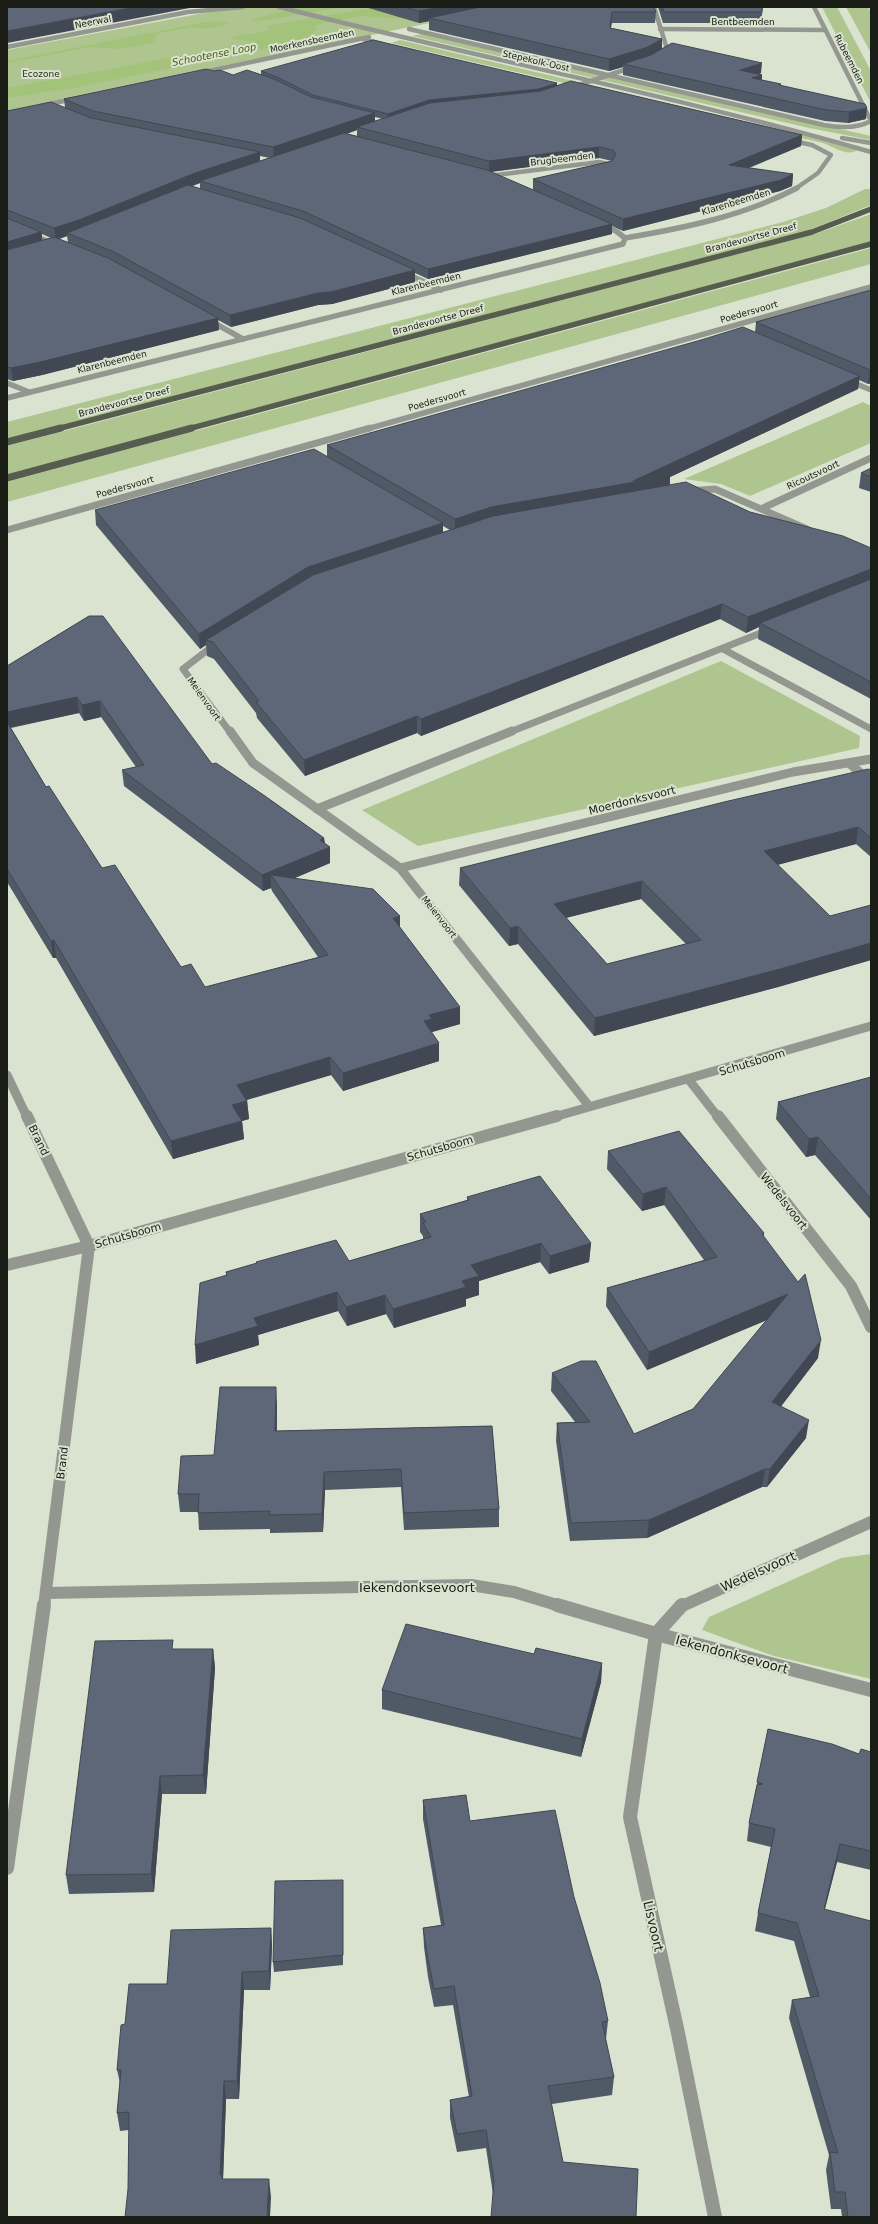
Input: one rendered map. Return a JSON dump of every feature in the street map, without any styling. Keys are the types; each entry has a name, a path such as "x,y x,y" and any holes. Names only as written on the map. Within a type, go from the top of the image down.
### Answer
{"main road":[{"name":"Brandevoortse Dreef","path":"7,442 812,232 871,209"},
{"path":"7,478 871,244"}],"street":[{"name":"Neerwal","path":"7,47 188,12 230,10 243,7"},
{"name":"Stepekolk-Oost","path":"279,7 384,34 790,129 871,152"},
{"path":"654,7 668,52 656,59"},
{"name":"Rubeemden","path":"814,7 870,121 864,126 850,128"},
{"name":"Moerkensbeemden","path":"191,75 424,26"},
{"name":"Stepekolk-Oost","path":"409,29 817,123 850,128"},
{"name":"Bentbeemden","path":"660,29 825,30"},
{"path":"363,39 386,44"},
{"path":"562,89 642,64"},
{"path":"221,68 235,73"},
{"name":"Stepekolk-Oost","path":"569,88 577,90"},
{"path":"37,106 84,97"},
{"path":"44,105 58,111"},
{"name":"Stepekolk-Oost","path":"790,129 871,143"},
{"name":"Klarenbeemden","path":"7,398 623,244 625,238 654,234 737,213 773,200 817,173 831,155 812,145 782,138"},
{"name":"Brugbeemden","path":"488,176 600,162 612,165 610,169 603,171"},
{"name":"Brugbeemden","path":"481,174 501,182"},
{"path":"595,222 616,231 625,238"},
{"path":"7,224 66,249"},
{"path":"45,247 62,242"},
{"path":"399,270 441,290"},
{"name":"Poedersvoort","path":"7,530 871,287"},
{"path":"201,316 243,338"},
{"path":"726,328 733,331"},
{"path":"842,378 871,390"},
{"path":"7,382 29,392"},
{"path":"299,448 306,452"},
{"name":"Ricoutsvoort","path":"763,508 871,458"},
{"path":"683,492 715,490 763,508 813,532"},
{"path":"317,809 723,649 782,624"},
{"name":"Meienvoort","path":"223,639 183,669 253,763 400,868 589,1106"},
{"path":"723,649 871,729"},
{"name":"Moerdonksvoort","path":"400,868 793,772 871,759"},
{"path":"849,763 871,782"},
{"name":"Schutsboom","path":"7,1265 90,1246 589,1106 688,1080 871,1026"},
{"name":"Brand","path":"7,1075 90,1246 46,1593 7,1868"},
{"name":"Wedelsvoort","path":"688,1080 851,1286 871,1327"},
{"name":"Wedelsvoort","path":"656,1634 683,1604 871,1522"},
{"name":"Iekendonksevoort","path":"46,1593 471,1585 514,1592 656,1634 871,1690"},
{"name":"Lisvoort","path":"656,1634 630,1817 678,2033 715,2217"}],"green space":[{"name":"Ecozone","path":"236,7 506,7 7,111 7,50"},
{"path":"822,7 837,7 871,71 871,103"},
{"path":"846,7 868,7 871,12 871,53"},
{"path":"422,34 871,136 871,140 809,128 412,36"},
{"path":"400,40 786,131 858,150 854,152 845,152 823,143 391,43"},
{"path":"865,189 871,189 871,205 807,231 7,440 7,422 783,222 826,208"},
{"path":"871,214 871,242 7,475 7,446 815,234"},
{"path":"871,248 871,264 7,502 7,482"},
{"path":"863,402 871,406 871,443 750,496 721,484 684,479"},
{"path":"721,661 860,736 859,748 418,846 362,810"},
{"path":"871,1554 871,1679 774,1656 702,1630 709,1617 841,1558"}],"water":[{"path":"299,7 343,7 259,21 250,20"},
{"name":"Schootense Loop","path":"377,7 410,19 359,16 317,25 315,27 316,29 306,40 75,88 7,98 7,88 255,42 232,39 232,37 272,30 266,26"},
{"path":"224,21 229,24 206,29 191,27 156,34 155,43 120,49 91,47 7,63 7,61 206,22"}],"building":[{"path":"7,7 135,7 7,31"},
{"path":"404,7 441,7 419,11"},
{"path":"480,7 654,7 656,12 612,12 610,28 662,39 648,47 609,59 429,18"},
{"path":"662,7 762,7 762,12 664,12"},
{"path":"373,40 557,83 539,89 429,100 388,114 313,95 277,77 261,71"},
{"path":"672,43 762,63 740,70 762,75 752,78 865,104 867,108 849,112 826,110 623,64 651,55"},
{"path":"206,69 214,71 220,70 233,75 247,70 274,79 311,97 375,113 273,147 93,111 64,99"},
{"path":"571,81 802,135 729,165 793,174 781,180 623,219 533,179 612,161 616,154 613,150 599,147 489,161 357,127 430,103 541,91"},
{"path":"51,102 91,118 260,152 195,173 79,220 54,228 7,210 7,111"},
{"path":"344,133 487,170 612,224 428,269 303,211 200,181"},
{"path":"188,185 300,218 415,270 331,292 318,293 230,315 112,251 67,233"},
{"path":"7,218 41,232 7,242"},
{"path":"54,237 108,258 218,318 40,362 11,368 7,367 7,250"},
{"path":"871,290 871,370 756,322"},
{"path":"743,327 860,376 633,481 670,476 491,507 455,519 327,445 701,340"},
{"path":"314,449 443,523 308,567 199,634 95,510"},
{"path":"871,468 871,477 861,473"},
{"path":"686,482 750,512 843,536 871,548 871,569 748,617 722,604 421,719 417,716 304,760 256,702 259,701 213,642 206,640 313,575 493,516"},
{"path":"871,579 871,682 760,623"},
{"path":"89,616 103,616 212,764 216,763 265,796 324,838 320,840 330,847 262,875 122,770 144,765 100,701 82,705 77,697 7,712 7,666"},
{"path":"7,722 46,787 49,786 102,868 115,865 181,967 191,964 205,987 328,955 271,875 373,889 400,916 393,918 460,1007 429,1015 432,1019 424,1021 439,1043 343,1073 330,1057 237,1085 247,1101 232,1105 242,1121 171,1141 54,940 51,941 7,869"},
{"path":"868,769 871,770 871,838 858,827 764,851 830,916 871,905 871,943 780,969 595,1018 518,926 510,928 460,868 724,802","holes":["642,881 701,940 607,964 554,904"]},
{"path":"871,1077 871,1199 818,1137 809,1139 778,1102"},
{"path":"679,1131 764,1233 762,1234 798,1282 805,1274 821,1340 772,1402 809,1420 770,1469 765,1469 649,1520 571,1523 557,1423 590,1422 552,1373 581,1361 596,1361 634,1434 693,1409 788,1294 649,1352 607,1288 717,1257 666,1187 643,1194 608,1151"},
{"path":"540,1176 591,1243 550,1256 541,1243 471,1265 479,1276 462,1281 466,1287 393,1309 385,1295 346,1307 337,1292 254,1318 258,1326 195,1345 200,1283 227,1275 226,1272 257,1263 256,1262 336,1240 349,1261 431,1237 423,1223 426,1222 420,1214 469,1200 467,1197"},
{"path":"220,1387 276,1387 275,1431 492,1426 499,1509 404,1513 401,1469 324,1472 322,1514 269,1515 270,1511 198,1513 199,1494 178,1494 181,1456 214,1455"},
{"path":"406,1624 534,1654 536,1648 602,1663 582,1739 382,1690"},
{"path":"173,1640 172,1649 213,1649 203,1775 160,1776 151,1874 66,1875 95,1641"},
{"path":"768,1729 832,1744 859,1754 861,1749 871,1752 871,1851 840,1844 824,1909 871,1921 871,2217 848,2217 845,2192 835,2192 830,2152 838,2153 792,2000 819,1996 797,1923 758,1913 775,1829 749,1823 757,1785 763,1784 757,1782"},
{"path":"466,1795 470,1821 555,1810 574,1897 600,1983 608,2021 602,2022 614,2077 548,2086 563,2162 638,2169 636,2217 491,2217 494,2181 486,2130 457,2134 450,2100 472,2096 454,1986 434,1989 428,1959 423,1928 444,1925 423,1800"},
{"path":"343,1880 343,1955 273,1962 275,1881"},
{"path":"271,1928 269,1971 242,1972 237,2081 224,2081 220,2175 222,2175 222,2179 269,2179 267,2217 125,2217 128,2189 129,2112 117,2113 121,2070 117,2070 121,2025 125,2024 129,1984 167,1984 171,1930"}]}
